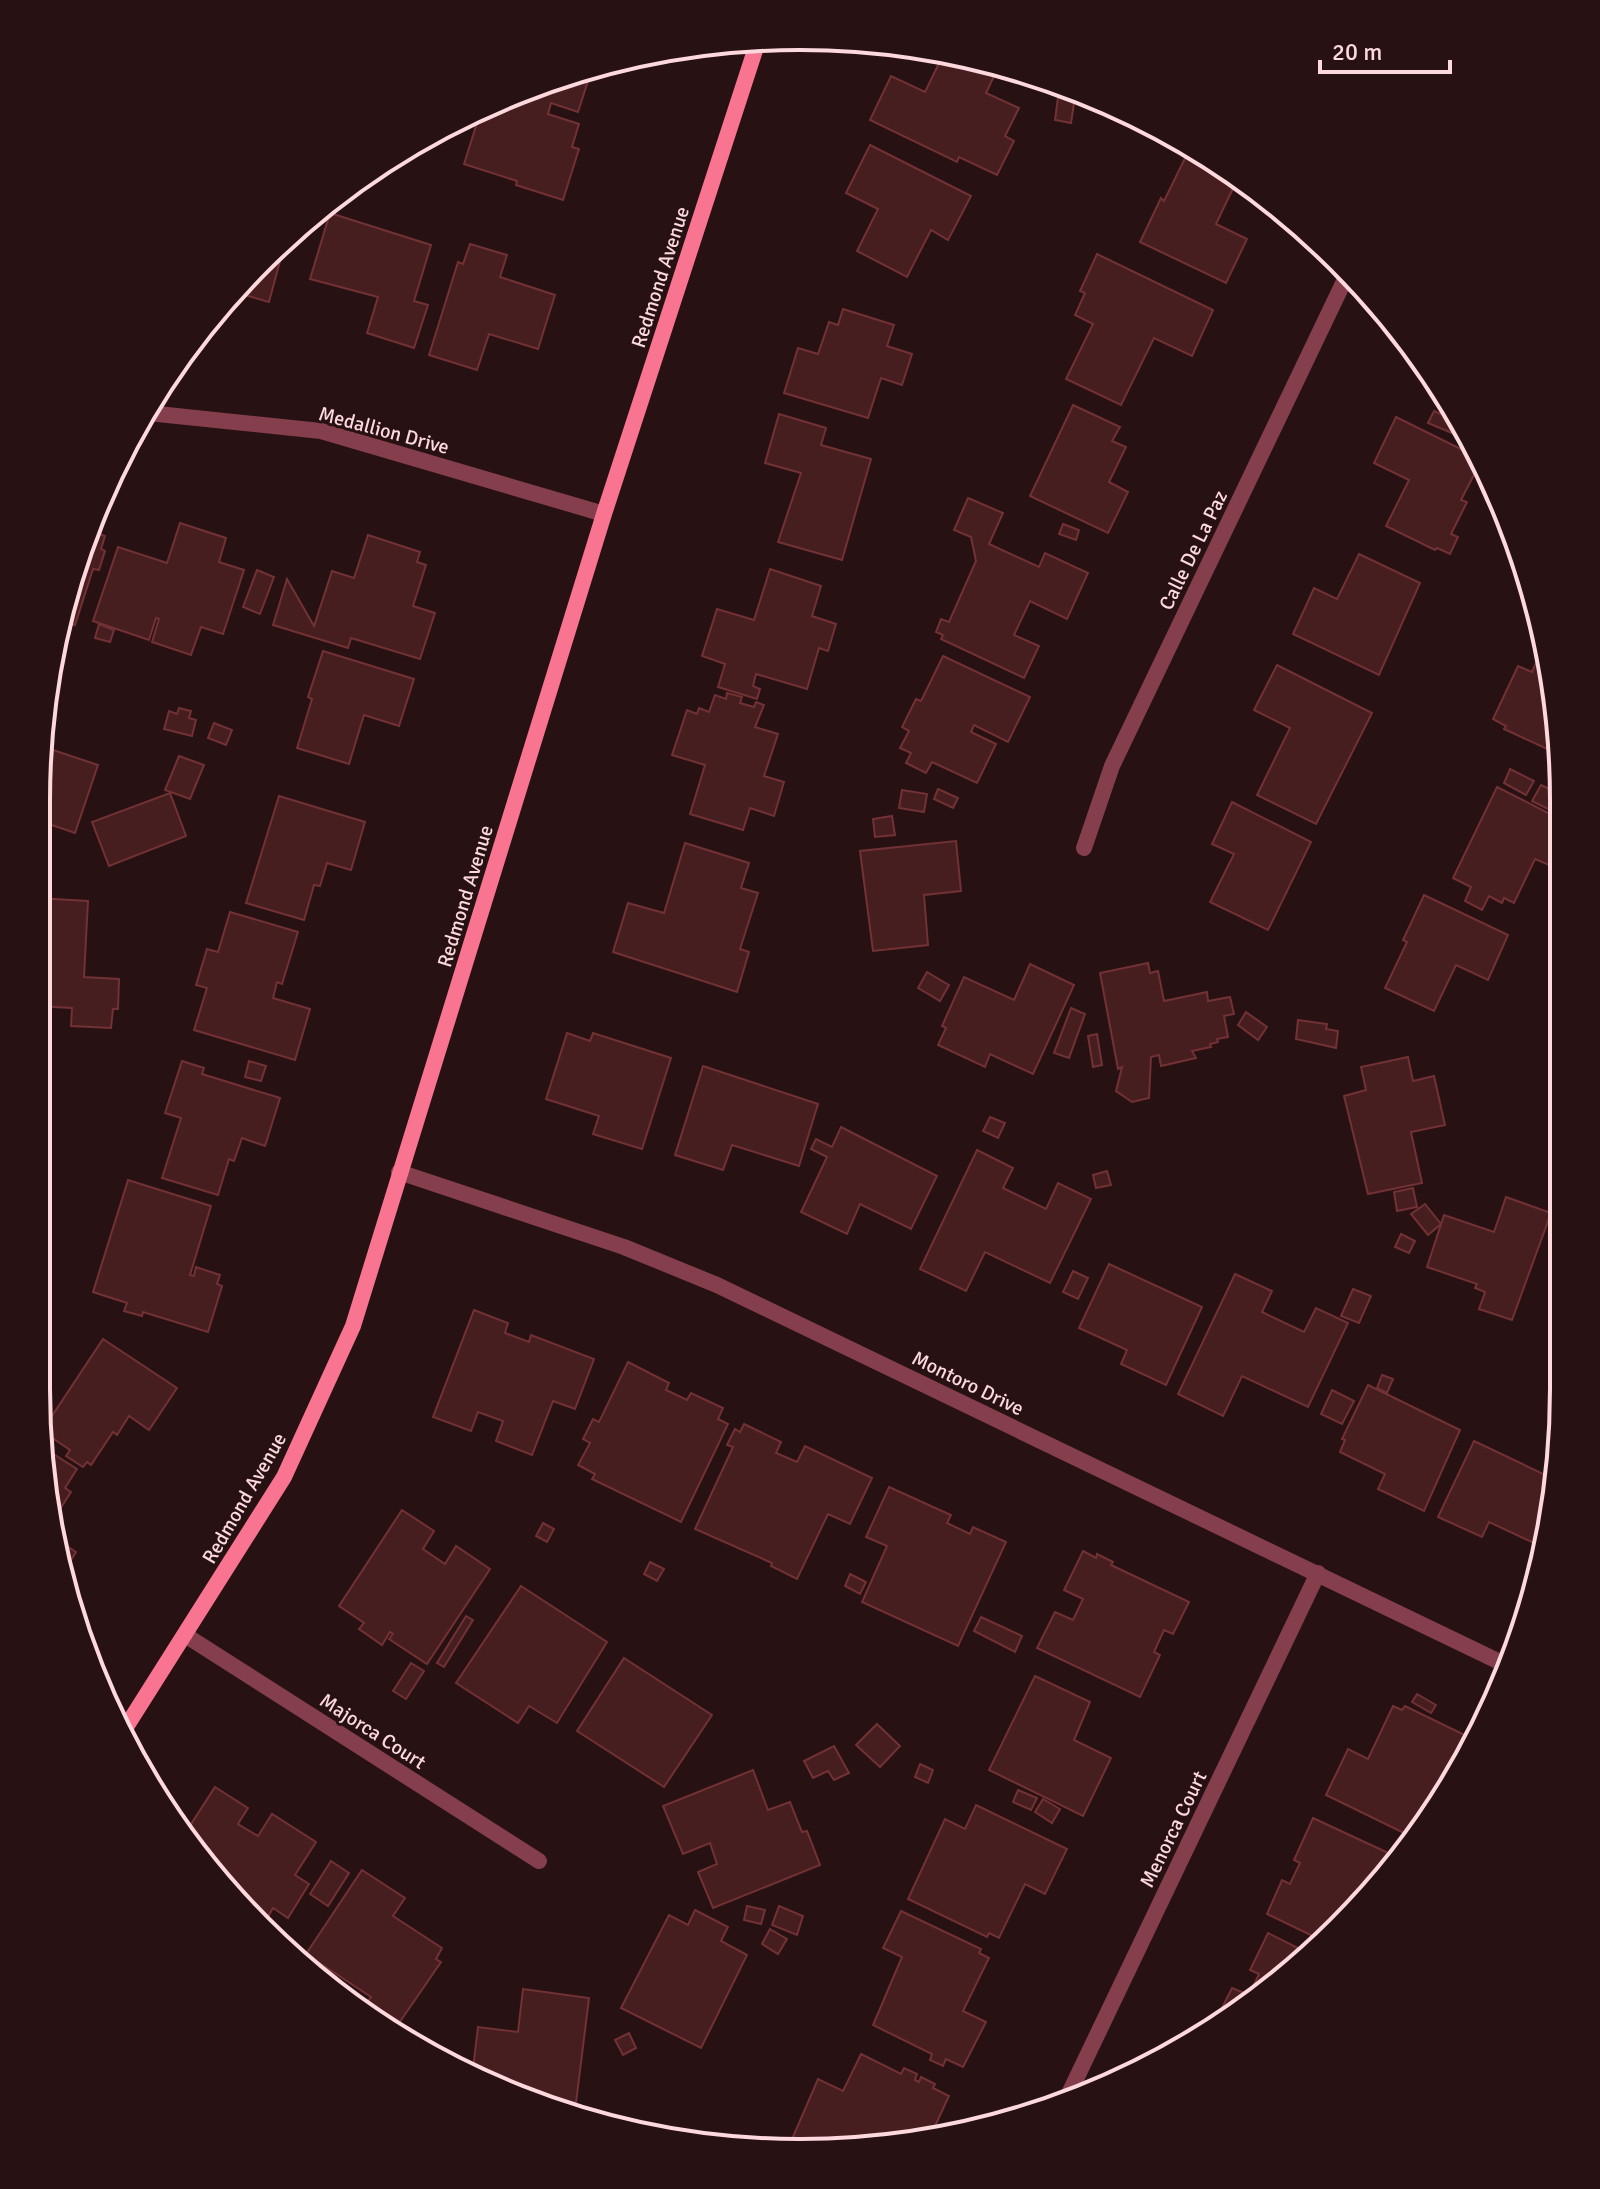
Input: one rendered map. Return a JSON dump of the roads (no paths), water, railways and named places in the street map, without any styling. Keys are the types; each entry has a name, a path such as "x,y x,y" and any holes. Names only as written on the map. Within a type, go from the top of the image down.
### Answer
{"street":[{"name":"Redmond Avenue","path":"128,1723 284,1477 353,1326 604,514 754,52"},
{"name":"Calle De La Paz","path":"1084,848 1112,766 1343,283"},
{"name":"Medallion Drive","path":"157,414 321,431 604,514"},
{"name":"Montoro Drive","path":"399,1172 624,1247 717,1285 1498,1661"},
{"name":"Menorca Court","path":"1072,2088 1318,1573"},
{"name":"Majorca Court","path":"185,1635 539,1861"}]}
